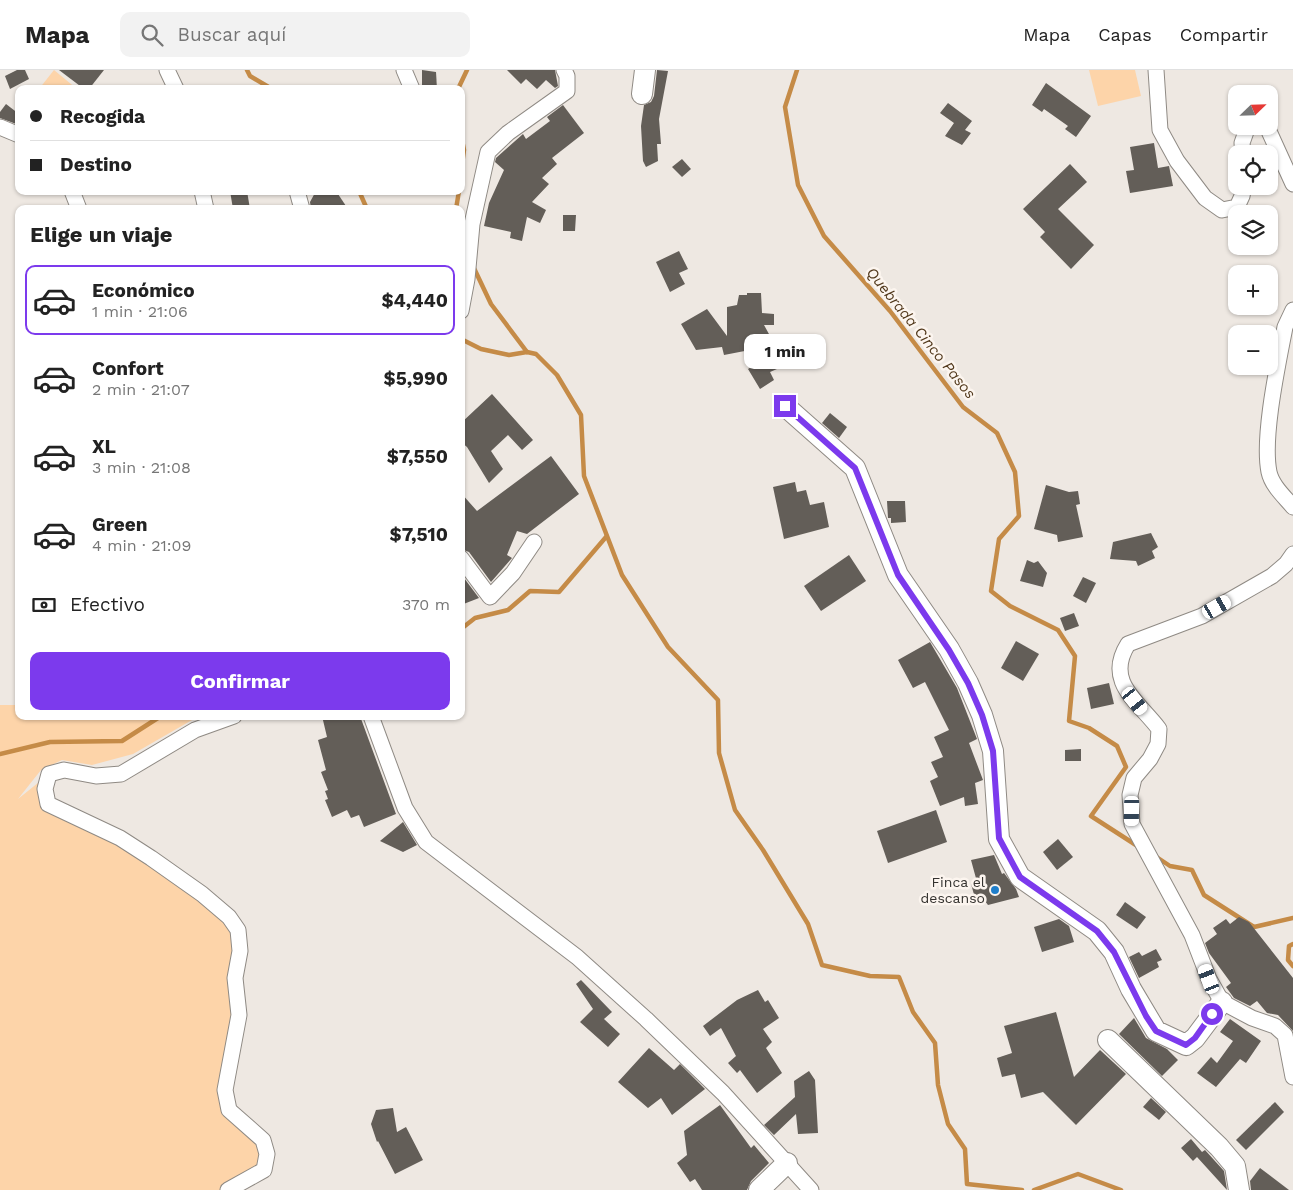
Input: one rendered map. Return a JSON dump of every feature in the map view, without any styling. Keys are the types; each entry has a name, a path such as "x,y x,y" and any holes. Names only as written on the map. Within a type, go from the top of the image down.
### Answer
{"street":[{"path":"168,70 174,85"},
{"path":"404,70 410,85"},
{"path":"465,290 472,224 488,152 508,132 567,91 564,70"},
{"path":"642,94 645,70"},
{"path":"1156,70 1160,130 1183,168 1205,198 1222,210 1237,207 1242,195"},
{"path":"0,127 15,133"},
{"path":"1271,135 1293,184"},
{"path":"1293,310 1285,326 1267,443 1269,473 1276,487 1293,507"},
{"path":"785,406 855,468 898,575 949,650 968,683 982,715 993,751 999,838 1020,877 1097,931 1114,952 1135,995 1156,1031 1186,1045 1195,1038 1222,1002"},
{"path":"465,563 490,597 513,573 534,542"},
{"path":"1293,554 1286,564 1272,576 1202,616 1128,644 1121,655 1119,675 1127,692 1159,729 1158,744 1150,759 1134,778 1130,795 1132,824 1192,935 1209,979 1222,1002 1252,1018 1275,1026 1285,1034 1293,1077"},
{"path":"223,720 195,730 121,774 96,776 64,770 49,774 45,789 48,804 120,838 151,858 202,894 229,917 238,930 240,951 235,978 239,1015 225,1090 229,1110 263,1140 267,1154 264,1170 228,1190"},
{"path":"373,720 405,808 426,842 577,957 632,1006 723,1092 811,1190"},
{"path":"1108,1040 1219,1147 1235,1166 1239,1190"},
{"path":"759,1190 787,1163"}],"shaded area":[{"path":"54,70 72,85 42,85"},
{"path":"1089,70 1135,70 1141,96 1098,106"},
{"path":"0,705 15,705 15,720 192,720 133,754 92,765 62,760 41,770 18,799 49,774 49,804 120,838 238,930 229,1110 263,1140 264,1170 228,1190 0,1190"}],"building":[{"path":"17,70 25,70 29,79 10,89 5,76"},
{"path":"59,70 104,70 92,85 79,85"},
{"path":"422,70 436,72 437,85 422,85"},
{"path":"507,70 555,70 558,86 555,88 546,80 537,89 526,79 521,84"},
{"path":"657,70 668,71 659,119 661,144 657,144 658,161 646,167 643,161 641,126 644,105 651,102 654,96"},
{"path":"1046,83 1091,116 1076,137 1065,129 1068,126 1044,109 1042,112 1032,105"},
{"path":"948,103 972,121 965,130 971,133 962,145 945,136 954,123 940,113"},
{"path":"6,104 15,111 15,124 0,118 0,112"},
{"path":"563,105 584,133 552,158 557,164 542,178 549,184 532,202 546,210 540,223 527,217 522,241 510,238 511,232 484,226 489,203 504,170 495,162 496,158 523,134 526,139 550,121 547,117"},
{"path":"1154,143 1158,168 1169,166 1173,186 1130,193 1126,171 1134,170 1130,147"},
{"path":"682,159 691,169 682,177 672,167"},
{"path":"1070,164 1087,182 1058,209 1094,245 1071,269 1040,237 1045,232 1023,209"},
{"path":"231,195 248,195 249,205 232,205"},
{"path":"314,195 339,195 345,205 310,205"},
{"path":"563,215 576,215 575,231 563,231"},
{"path":"679,251 688,269 679,273 685,284 670,292 656,262"},
{"path":"747,293 761,293 762,313 774,314 774,325 764,325 775,345 724,355 722,347 696,350 681,324 707,309 727,336 727,307 737,305 739,295 747,295"},
{"path":"769,355 777,369 770,372 774,380 760,389 748,369"},
{"path":"492,394 533,440 522,450 508,435 491,451 503,469 489,483 465,445 465,419"},
{"path":"830,413 847,427 839,438 822,423"},
{"path":"551,456 579,494 527,534 517,531 507,555 512,558 491,582 469,552 465,550 465,498 477,511"},
{"path":"795,482 797,492 806,490 810,505 824,502 829,527 784,539 773,487"},
{"path":"1046,485 1069,492 1078,491 1080,504 1076,505 1083,537 1058,542 1057,535 1034,529"},
{"path":"887,501 905,501 906,522 891,523 891,518 888,518"},
{"path":"1151,533 1158,547 1152,551 1155,558 1138,566 1136,561 1110,559 1113,542"},
{"path":"849,555 866,581 821,611 804,586"},
{"path":"1027,560 1034,563 1038,561 1047,573 1043,587 1020,581"},
{"path":"1083,577 1096,583 1086,603 1073,596"},
{"path":"465,579 479,598 465,603"},
{"path":"1074,613 1079,626 1065,631 1060,618"},
{"path":"1016,641 1039,654 1023,681 1001,668"},
{"path":"930,642 957,688 977,739 969,743 983,780 975,783 978,804 965,806 964,797 940,806 930,781 938,777 931,762 943,757 934,737 949,730 925,682 913,688 898,660"},
{"path":"1109,683 1114,704 1091,709 1087,688"},
{"path":"323,720 361,720 396,814 364,827 359,815 351,818 347,810 332,817 325,800 328,799 325,791 328,790 321,772 326,770 318,740 327,737"},
{"path":"1081,749 1081,761 1065,761 1065,750"},
{"path":"936,810 947,842 888,863 877,831"},
{"path":"403,822 417,845 403,852 380,841"},
{"path":"1058,839 1073,857 1057,870 1043,852"},
{"name":"Finca el descanso","path":"994,855 1002,874 1004,873 1016,889 1019,897 988,905 981,896 975,898 971,884 977,882 971,860"},
{"path":"1125,902 1146,917 1137,929 1116,915"},
{"path":"1239,917 1249,922 1293,978 1293,1031 1278,1015 1267,1013 1257,1001 1250,1006 1234,998 1226,987 1231,983 1209,953 1205,943 1217,934 1213,928 1226,919 1230,924"},
{"path":"1059,919 1069,926 1074,942 1042,952 1034,927"},
{"path":"1156,949 1162,960 1157,962 1159,967 1139,978 1129,957 1139,952 1142,956"},
{"path":"581,980 612,1012 604,1019 620,1034 608,1047 580,1022 593,1009 576,984"},
{"path":"758,990 765,1002 768,1000 779,1018 763,1029 772,1042 766,1048 782,1073 757,1093 740,1070 737,1073 728,1063 736,1056 721,1028 710,1036 703,1026 737,1000"},
{"path":"1056,1012 1074,1077 1100,1050 1126,1074 1076,1125 1043,1092 1021,1098 1015,1074 1002,1077 997,1058 1012,1053 1004,1026"},
{"path":"1134,1018 1146,1038 1167,1049 1178,1060 1162,1076 1119,1034"},
{"path":"1230,1019 1261,1041 1246,1063 1240,1059 1216,1087 1197,1073 1211,1057 1217,1063 1233,1041 1220,1032"},
{"path":"649,1048 674,1070 680,1064 705,1089 672,1115 661,1098 648,1108 618,1082"},
{"path":"809,1071 815,1080 818,1133 798,1134 796,1114 774,1135 764,1125 795,1097 794,1081"},
{"path":"1151,1098 1166,1112 1159,1120 1143,1107"},
{"path":"1275,1102 1284,1112 1246,1150 1236,1140"},
{"path":"720,1105 751,1148 754,1145 769,1163 751,1181 747,1190 702,1190 695,1179 690,1182 677,1163 687,1155 684,1131"},
{"path":"393,1108 397,1132 406,1127 423,1160 395,1174 377,1142 371,1124 376,1110"},
{"path":"1191,1139 1202,1152 1205,1150 1224,1171 1227,1190 1197,1157 1193,1161 1181,1148"},
{"path":"1260,1168 1289,1190 1251,1190 1250,1181"}],"waterway":[{"path":"247,70 250,76 265,85"},
{"path":"460,85 467,70"},
{"name":"Quebrada Cinco Pasos","path":"797,70 785,107 798,185 824,236 890,311 963,407 997,433 1015,472 1019,516 999,539 991,591 1010,606 1058,630 1075,656 1069,721 1089,728 1117,746 1126,767 1091,816 1139,847"},
{"path":"361,195 365,205"},
{"path":"457,205 458,195"},
{"path":"472,264 491,304 527,352"},
{"path":"465,341 481,349 509,355 527,352 536,354 557,375 581,415 584,476 622,575 668,647 718,700 719,753 735,810 763,850 808,924 822,965 870,976 899,977 913,1012 935,1043 938,1085 948,1124 965,1149 967,1184 1022,1190"},
{"path":"465,626 475,618 508,610 530,591 559,592 606,537"},
{"path":"0,754 50,742 122,741 155,720"},
{"name":"Quebrada Cinco Pasos","path":"1155,856 1170,866 1192,870 1204,895 1254,927 1293,918"},
{"name":"Quebrada Cinco Pasos","path":"1293,944 1289,946 1288,960 1293,966"},
{"path":"1034,1190 1078,1174 1121,1190"}],"place":[{"name":"Finca el descanso","path":"995,890"}],"route":[{"path":"785,406 827,441 855,468 870,500 879,529 898,575 926,613 968,683 982,715 993,751 999,838 1020,877 1097,931 1114,952 1131,989 1156,1031 1186,1045 1195,1038 1212,1014"}]}
